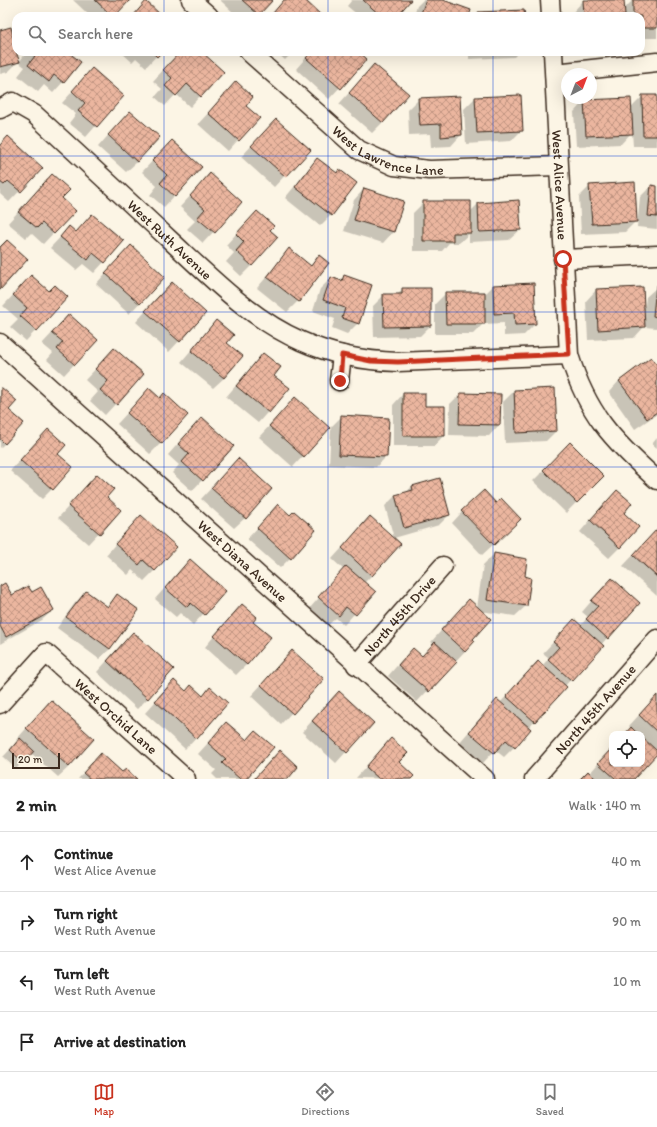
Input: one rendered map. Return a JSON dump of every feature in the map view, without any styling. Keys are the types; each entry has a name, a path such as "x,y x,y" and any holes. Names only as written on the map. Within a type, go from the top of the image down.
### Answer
{"street":[{"path":"191,0 204,12"},
{"path":"550,0 551,12"},
{"name":"West Lawrence Lane","path":"253,56 359,150 394,166 429,170 558,166"},
{"name":"West Alice Avenue","path":"553,56 569,354 578,383 591,408 619,445 657,480"},
{"path":"555,73 657,62"},
{"name":"West Ruth Avenue","path":"6,106 34,114 221,287 265,320 301,341 342,355 371,361 398,362 569,354"},
{"path":"563,259 657,255"},
{"name":"West Diana Avenue","path":"0,343 484,779"},
{"path":"340,381 342,355"},
{"name":"North 45th Drive","path":"356,665 443,566"},
{"name":"North 45th Avenue","path":"534,779 657,640"},
{"name":"West Orchid Lane","path":"0,704 46,653 186,779"}],"building":[{"path":"95,0 130,0 119,12 108,12"},
{"path":"242,0 273,0 262,12 256,12"},
{"path":"284,0 305,0 318,12 274,12"},
{"path":"363,0 411,0 400,12 376,12"},
{"path":"426,0 443,0 471,10 470,12 422,12"},
{"path":"583,0 624,0 625,12 584,12"},
{"path":"633,0 657,0 657,28 645,28 645,12 633,12"},
{"path":"146,1 158,12 136,12"},
{"path":"524,10 524,12 478,12"},
{"path":"11,27 12,56 18,56 20,62 0,67 0,30"},
{"path":"35,56 73,56 81,62 64,83 54,75 49,82 28,65"},
{"path":"176,56 206,56 224,72 201,97 187,84 176,96 165,86 172,78 163,70"},
{"path":"308,56 364,56 367,59 341,89 306,58"},
{"path":"374,64 409,94 383,123 349,93"},
{"path":"92,68 124,96 97,127 78,111 85,103 72,91"},
{"path":"236,81 253,97 246,106 260,118 239,141 208,113"},
{"path":"521,95 523,131 477,133 475,97"},
{"path":"642,95 657,95 657,136 643,136"},
{"path":"460,96 462,135 441,137 441,124 420,125 418,98"},
{"path":"631,98 633,134 586,136 584,104 597,104 597,99"},
{"path":"130,111 160,137 137,162 108,135"},
{"path":"276,119 311,150 286,177 251,146"},
{"path":"8,136 43,168 21,192 8,181 4,185 0,182 0,145"},
{"path":"172,140 202,167 175,197 160,183 167,175 152,161"},
{"path":"317,158 337,173 339,169 357,183 332,216 295,187"},
{"path":"210,173 242,202 215,233 197,218 205,209 190,196"},
{"path":"52,174 70,190 62,198 76,211 54,234 42,223 37,228 18,212"},
{"path":"635,182 637,222 592,224 589,185"},
{"path":"651,185 657,186 657,217 648,216"},
{"path":"364,188 404,201 394,232 354,220"},
{"path":"519,200 521,230 479,232 478,203"},
{"path":"423,201 471,201 471,233 453,233 453,241 423,241"},
{"path":"257,211 274,226 270,230 278,237 252,266 236,251 244,242 236,234"},
{"path":"92,214 124,241 105,263 93,253 88,260 60,237 69,226 76,232"},
{"path":"7,240 28,259 0,290 0,247"},
{"path":"131,245 165,277 140,304 105,273"},
{"path":"289,248 311,266 319,255 329,263 299,302 267,277"},
{"path":"31,275 49,291 55,285 68,297 37,331 20,316 27,308 13,295"},
{"path":"344,275 372,285 359,324 342,318 345,308 323,300 331,277 342,281"},
{"path":"172,282 206,313 180,342 145,311"},
{"path":"534,283 536,324 515,325 514,313 494,314 493,285"},
{"path":"657,286 657,317 653,316"},
{"path":"643,287 645,327 598,330 596,289"},
{"path":"402,288 431,288 431,326 384,327 383,294 402,294"},
{"path":"445,292 485,292 485,324 446,324"},
{"path":"69,314 98,340 75,365 57,349 63,342 52,333"},
{"path":"216,320 234,335 227,343 243,356 224,378 191,351"},
{"path":"114,348 144,374 117,405 100,390 108,381 95,369"},
{"path":"263,353 281,367 274,376 290,388 269,413 236,386"},
{"path":"651,357 657,365 657,412 647,419 619,381"},
{"path":"1,387 17,401 9,410 24,423 5,444 0,439"},
{"path":"149,388 160,398 164,393 188,415 162,444 127,413"},
{"path":"555,388 557,431 516,433 514,390"},
{"path":"403,393 425,393 425,406 445,406 445,436 403,436"},
{"path":"460,393 501,394 500,425 459,424"},
{"path":"295,397 330,428 304,457 269,426"},
{"path":"341,415 389,418 387,457 339,455"},
{"path":"202,417 234,446 203,481 182,462 189,454 178,444"},
{"path":"48,429 66,445 58,454 73,467 53,490 20,460"},
{"path":"570,442 604,476 577,503 543,470"},
{"path":"238,458 272,489 246,519 211,488"},
{"path":"97,474 114,489 107,497 121,510 100,534 68,506"},
{"path":"440,478 450,515 404,528 395,495 413,490 412,486"},
{"path":"484,490 496,503 501,498 521,519 494,545 461,511"},
{"path":"617,490 632,503 624,513 639,527 620,548 590,520"},
{"path":"278,504 290,515 294,511 316,530 291,559 257,528"},
{"path":"141,515 177,547 155,571 143,560 139,565 115,544"},
{"path":"370,516 401,544 372,576 342,548"},
{"path":"657,529 657,577 633,555"},
{"path":"494,553 527,559 525,576 531,578 527,606 487,600"},
{"path":"190,559 226,591 205,615 191,603 187,607 165,588"},
{"path":"346,566 376,592 356,615 346,607 339,616 318,597"},
{"path":"612,578 640,603 608,639 586,619 598,606 591,601"},
{"path":"5,583 12,595 28,586 32,592 41,587 54,610 6,637 0,626 0,586"},
{"path":"86,591 108,607 117,594 139,610 110,649 66,617"},
{"path":"469,599 491,619 473,639 475,641 465,652 441,630"},
{"path":"242,604 257,617 253,622 271,637 247,665 214,636"},
{"path":"574,619 604,646 572,681 548,659 559,647 553,642"},
{"path":"133,632 174,669 148,699 107,661"},
{"path":"435,642 457,662 429,692 398,665 413,648 422,656"},
{"path":"292,650 324,679 293,714 261,685"},
{"path":"538,661 567,687 535,722 506,696"},
{"path":"174,680 186,691 191,685 203,696 210,687 228,703 197,739 155,701"},
{"path":"339,691 374,723 347,753 312,721"},
{"path":"657,695 657,732 639,715"},
{"path":"497,699 531,729 515,748 506,740 494,753 469,732"},
{"path":"51,700 94,739 69,767 26,728"},
{"path":"226,722 247,740 255,731 274,747 246,779 240,779 222,763 226,759 208,743"},
{"path":"631,727 635,731 628,731"},
{"path":"20,738 34,751 24,763 10,750"},
{"path":"391,738 408,753 399,762 414,776 411,779 379,779 366,767"},
{"path":"645,740 657,751 657,754 634,779 616,779 598,763 609,751 609,767 645,767"},
{"path":"280,750 298,767 288,779 254,779"},
{"path":"101,753 122,772 126,769 137,779 90,779 83,773"},
{"path":"588,771 596,779 580,779"}],"route":[{"path":"340,381 342,355 371,361 398,362 569,354 563,259"}]}
